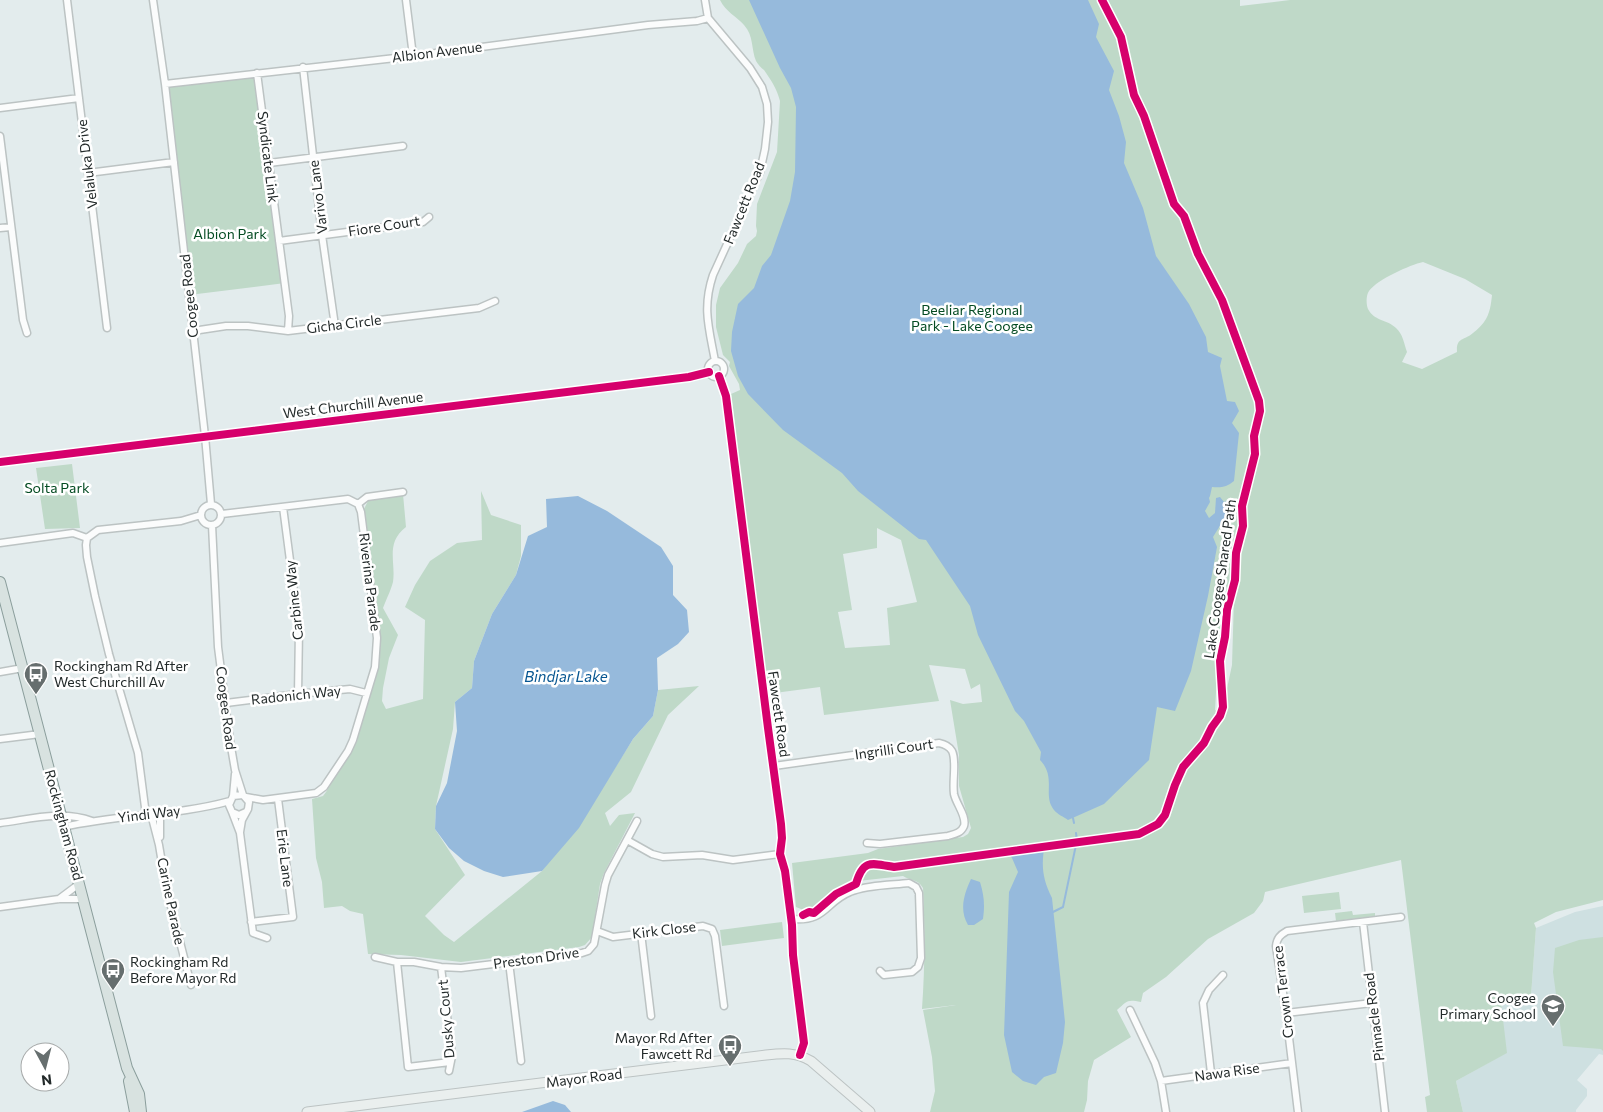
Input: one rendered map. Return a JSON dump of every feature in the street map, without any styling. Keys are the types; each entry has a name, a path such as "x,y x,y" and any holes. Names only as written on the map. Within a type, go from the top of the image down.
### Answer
{"main road":[{"name":"Rockingham Road","path":"0,582 128,1068 135,1112"},
{"name":"Mayor Road","path":"307,1112 766,1055 790,1053 800,1055"},
{"path":"800,1055 818,1067 870,1112"},
{"name":"Rockingham Road","path":"128,1068 141,1100 141,1112"}],"street":[{"name":"Velaluka Drive","path":"67,0 107,328"},
{"name":"Coogee Road","path":"153,0 174,162 211,504"},
{"path":"406,0 413,56"},
{"name":"Fawcett Road","path":"704,0 708,18 750,68 762,87 767,104 768,122 760,172 713,275 708,291 707,319 715,361"},
{"name":"Albion Avenue","path":"165,84 413,56 648,25 697,21 708,18"},
{"name":"Varivo Lane","path":"303,67 322,235 335,326"},
{"name":"Syndicate Link","path":"257,73 289,316 288,331"},
{"path":"0,108 79,98"},
{"path":"0,136 23,320 27,333"},
{"path":"269,163 403,146"},
{"path":"88,173 174,162"},
{"name":"Fiore Court","path":"279,241 423,222 430,217"},
{"path":"0,228 11,227"},
{"name":"Gicha Circle","path":"193,331 226,326 248,326 288,331 479,308 494,301"},
{"path":"715,361 721,362 724,367 724,372 719,376 713,376 709,372 709,366 715,361"},
{"name":"West Churchill Avenue","path":"0,462 679,378 709,372"},
{"name":"Fawcett Road","path":"719,376 726,396 774,766 782,838 780,854 785,871 792,920 793,955 804,1043 800,1055"},
{"path":"222,514 348,499 358,504 367,497 403,492"},
{"path":"211,504 219,507 222,514 219,521 212,525 204,522 201,515 203,508 211,504"},
{"name":"Riverina Parade","path":"324,787 348,751 353,740 375,667 377,638 361,512 358,504"},
{"name":"Carbine Way","path":"283,507 299,629 298,694"},
{"path":"148,814 138,753 109,654 95,596 87,557 87,538 98,530 181,521 201,515"},
{"name":"Coogee Road","path":"212,525 218,647 235,770 244,796"},
{"path":"0,543 73,533 87,538"},
{"path":"0,672 23,668"},
{"name":"Radonich Way","path":"226,703 350,689 366,693"},
{"path":"0,739 40,734"},
{"name":"Ingrilli Court","path":"774,766 939,743 946,745 952,750 954,757 954,796 965,821 963,829 958,834 948,836 880,844 867,842"},
{"name":"Coogee Road","path":"232,798 235,770"},
{"name":"Yindi Way","path":"64,827 92,821 207,807 232,798 244,796 263,800 278,799 316,793 324,787"},
{"path":"240,833 249,802 244,796"},
{"path":"232,798 231,810 240,833 253,933 267,938"},
{"name":"Erie Lane","path":"251,922 293,917 278,799"},
{"name":"Yindi Way","path":"207,807 231,810 239,815 263,800"},
{"name":"Carine Parade","path":"159,845 160,813"},
{"name":"Yindi Way","path":"0,823 61,814 92,821"},
{"name":"Carine Parade","path":"148,814 159,845 166,887 191,986"},
{"name":"Preston Drive","path":"375,957 396,962 414,962 441,967 461,968 588,951 594,944 605,885 637,821"},
{"path":"627,840 652,854 663,857 702,855 733,860 780,854"},
{"path":"792,920 817,917 842,896 856,890 909,883 916,886 919,893 921,938 921,958 918,968 912,972 884,975 880,971"},
{"path":"59,899 79,884"},
{"path":"0,907 59,899 83,899"},
{"name":"Crown Terrace","path":"1298,1112 1276,940 1287,931 1401,917"},
{"name":"Pinnacle Road","path":"1363,922 1385,1112"},
{"name":"Kirk Close","path":"597,931 612,937 703,926 712,929 716,936 724,1006"},
{"path":"641,933 652,1016"},
{"path":"396,962 408,1067 450,1062"},
{"path":"509,962 521,1061"},
{"name":"Dusky Court","path":"441,967 452,1056 449,1071"},
{"path":"1211,1073 1203,1003 1210,990 1224,975"},
{"path":"1286,1013 1372,1003"},
{"path":"1130,1010 1156,1062 1162,1081 1166,1112"},
{"name":"Nawa Rise","path":"1162,1081 1292,1063"}],"shaded area":[{"name":"Coogee Primary School","path":"1603,906 1603,1055 1599,1054 1577,1080 1587,1089 1587,1096 1576,1112 1463,1112 1456,1081 1506,1053 1501,1002 1531,996 1536,928 1575,912"}],"green space":[{"path":"720,0 1099,0 1123,51 1130,89 1170,199 1182,219 1197,255 1221,300 1258,409 1252,434 1254,453 1240,507 1242,526 1234,552 1233,581 1224,610 1223,635 1218,655 1215,711 1225,698 1232,665 1234,598 1238,551 1244,526 1243,511 1245,497 1256,460 1255,437 1262,412 1223,300 1200,255 1187,219 1178,205 1153,133 1136,95 1121,31 1105,0 1240,0 1240,6 1290,0 1603,0 1603,900 1556,912 1534,923 1536,928 1531,996 1501,1002 1507,1053 1456,1081 1463,1112 1427,1112 1425,1097 1430,1095 1401,860 1265,892 1263,901 1254,913 1208,939 1166,977 1143,993 1141,1002 1130,1001 1117,1010 1131,1037 1094,1060 1088,1081 1084,1112 930,1112 935,1091 932,1057 923,1010 956,1005 922,1009 924,978 923,888 916,881 903,876 858,881 842,888 816,911 803,912 796,907 792,863 868,853 878,849 963,837 968,834 971,828 959,786 959,755 950,700 963,704 982,702 980,684 971,689 965,669 929,665 939,701 824,715 820,687 767,694 731,394 740,390 739,384 729,366 730,362 723,355 716,327 716,305 720,288 738,263 747,244 756,236 757,204 777,152 780,101 771,81 756,61 747,29","holes":["1423,262 1465,279 1492,295 1486,319 1475,332 1459,342 1457,352 1422,369 1402,362 1407,352 1400,333 1392,325 1371,313 1367,307 1367,295 1373,286 1387,277","877,528 901,540 917,602 887,608 890,645 845,648 838,612 852,610 843,554 877,548"]},
{"name":"Albion Park","path":"257,73 285,283 189,295 165,84"},
{"name":"Solta Park","path":"72,464 80,528 45,529 36,468"},
{"path":"481,491 491,515 521,525 521,556 516,575 492,614 474,661 472,688 455,702 453,729 436,806 435,829 465,875 425,916 444,935 454,942 542,871 608,779 633,739 653,716 658,690 699,686 668,715 631,792 605,813 610,826 619,815 635,813 604,873 600,884 592,937 585,945 461,962 401,955 368,954 363,914 350,911 342,906 324,908 322,882 316,858 312,799 323,796 357,741 378,663 379,633 364,509 368,501 372,499 403,494 406,527 400,533 393,546 393,582 383,608 398,635 389,658 383,688 382,701 386,709 423,699 425,620 405,607 415,585 430,561 457,543 482,540"},
{"path":"1339,892 1341,909 1304,913 1302,896"},
{"path":"1352,911 1353,915 1375,913 1375,916 1336,921 1335,913"},
{"path":"782,922 784,938 722,946 720,930"},
{"path":"1603,937 1603,1051 1601,1049 1563,1046 1553,972 1555,948 1579,940"}],"water":[{"name":"Beeliar Regional Park - Lake Coogee","path":"749,0 1088,0 1099,24 1096,37 1114,71 1109,90 1126,142 1124,163 1143,208 1156,256 1189,304 1206,337 1208,352 1222,358 1220,366 1227,401 1235,402 1239,411 1232,423 1239,433 1234,481 1224,487 1212,487 1209,498 1210,502 1205,511 1209,518 1215,513 1216,498 1220,497 1224,502 1229,500 1229,511 1213,537 1217,547 1208,596 1191,671 1175,711 1157,707 1149,760 1104,804 1068,820 1055,811 1051,804 1048,773 1040,760 1041,752 1024,721 1015,711 978,635 970,606 926,540 919,539 858,491 842,473 783,430 748,394 738,376 731,351 732,332 738,304 754,288 762,266 771,255 790,201 795,172 796,107 791,88"},
{"name":"Bindjar Lake","path":"578,496 607,511 661,547 673,566 673,595 687,610 689,632 678,644 657,658 658,690 653,716 633,739 579,828 542,871 503,877 484,871 464,861 449,848 435,829 436,806 447,783 457,731 455,702 472,688 474,661 492,614 516,575 528,536 547,527 546,499"},
{"path":"1045,843 1043,871 1052,898 1065,1022 1063,1043 1056,1073 1044,1077 1036,1085 1023,1081 1012,1072 1004,1035 1009,892 1018,872 1012,858 1005,849"},
{"path":"971,879 980,882 984,909 983,919 974,925 968,925 963,908 966,890"},
{"path":"553,1101 565,1105 571,1112 522,1112"}],"waterway":[{"path":"1073,818 1074,823"},
{"path":"1053,912 1063,907 1077,840 1076,833"}],"cycle path":[{"name":"Lake Coogee Shared Path","path":"803,915 809,912 814,913 836,894 856,884 862,870 869,865 879,864 894,867 1139,834 1158,824 1165,815 1183,767 1204,743 1220,716 1223,707 1220,661 1225,637 1227,610 1235,580 1236,553 1243,526 1242,506 1255,454 1254,436 1260,411 1259,401 1222,300 1198,254 1184,216 1174,204 1144,116 1134,95 1121,37 1102,0"},
{"path":"0,462 689,377 709,372"},
{"path":"719,376 726,396 781,824 780,854 785,871 792,925 793,955 804,1043 800,1055"}],"place":[{"name":"Rockingham Rd After West Churchill Av","path":"36,695"},
{"name":"Rockingham Rd Before Mayor Rd","path":"113,991"},
{"name":"Coogee Primary School","path":"1553,1027"},
{"name":"Mayor Rd After Fawcett Rd","path":"730,1067"}]}
